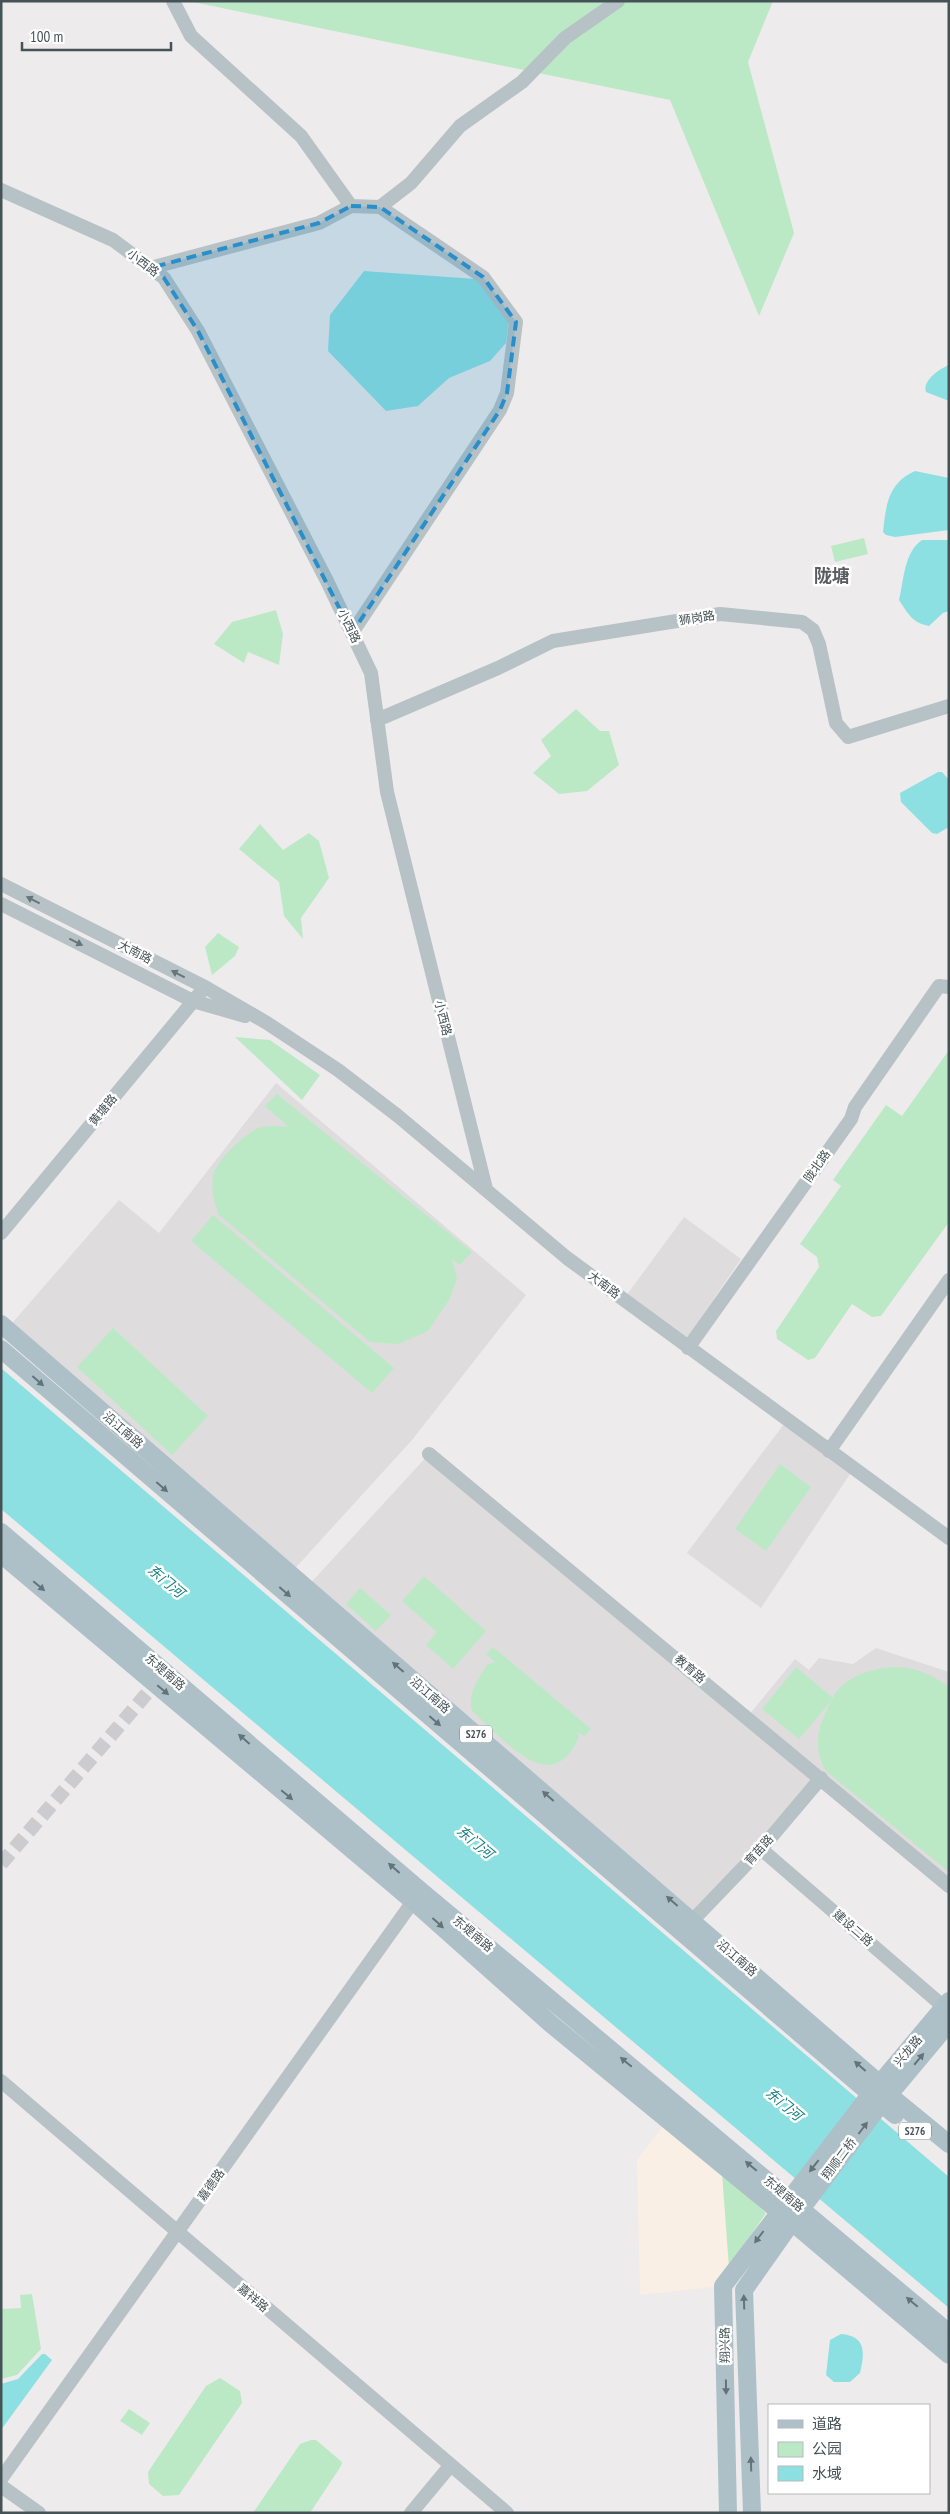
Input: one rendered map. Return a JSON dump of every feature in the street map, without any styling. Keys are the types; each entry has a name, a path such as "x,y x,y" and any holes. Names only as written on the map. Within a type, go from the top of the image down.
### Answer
{"main road":[{"name":"沿江南路","path":"1,1324 289,1574 694,1920 877,2098 949,2144"},
{"name":"沿江南路","path":"1,1349 949,2158"},
{"name":"东堤南路","path":"1,1532 417,1896"},
{"name":"东堤南路","path":"1,1554 417,1896 790,2210 949,2355"},
{"name":"兴龙路","path":"877,2098 947,2010"},
{"name":"翔顺二桥","path":"790,2210 877,2098"},
{"name":"东堤南路","path":"790,2210 949,2333"},
{"name":"翔兴路","path":"728,2513 724,2286 790,2210"},
{"name":"翔兴路","path":"752,2513 744,2290 790,2210"}],"street":[{"path":"173,1 191,36 301,136 351,206"},
{"path":"380,207 411,183 460,126 522,82 565,38 618,1"},
{"name":"小西路","path":"1,190 113,240 164,278 198,331 352,632 371,673 387,792 486,1189"},
{"path":"150,268 319,223 351,206 380,207 483,277 516,322 507,393 500,410 352,632"},
{"name":"狮岗路","path":"377,720 498,668 553,641 720,614 802,622 813,630 819,644 836,723 848,737 949,706"},
{"name":"大南路","path":"1,884 205,987 267,1023 338,1070 398,1116 567,1258 949,1538"},
{"name":"大南路","path":"1,904 192,1001 267,1023"},
{"name":"陇北路","path":"688,1348 851,1119 855,1107 939,986 946,986"},
{"name":"黄塘路","path":"1,1233 205,987"},
{"path":"829,1451 949,1280"},
{"name":"教育路","path":"429,1454 949,1886"},
{"name":"育苗路","path":"694,1920 761,1849 821,1778"},
{"name":"建设二路","path":"761,1849 947,2010"},
{"name":"嘉德路","path":"1,2479 417,1896"},
{"name":"嘉祥路","path":"1,2081 176,2233 507,2513"},
{"path":"411,2513 450,2466"},
{"path":"1,2486 39,2513"}],"highlighted area":[{"path":"351,206 380,207 483,277 516,322 507,393 500,410 352,633 198,331 164,278 150,268 319,223"}],"shaded area":[{"path":"276,1083 526,1295 412,1440 289,1575 7,1329 119,1200 159,1233"},
{"path":"684,1217 741,1259 683,1344 623,1300"},
{"path":"787,1420 854,1468 761,1608 687,1553"},
{"path":"429,1454 748,1716 795,1659 809,1670 819,1658 853,1664 876,1648 949,1672 949,1881 821,1778 693,1920 306,1588"},
{"path":"668,2120 779,2212 723,2286 640,2295 637,2160"}],"green space":[{"path":"188,1 773,1 748,62 794,233 759,316 670,100"},
{"path":"864,538 868,554 835,562 831,546"},
{"path":"276,610 283,634 279,665 248,652 244,663 214,644 232,622"},
{"path":"576,709 600,731 609,731 619,765 587,791 559,794 533,773 551,756 541,740"},
{"path":"260,824 283,850 309,833 319,841 329,878 301,918 303,939 284,916 279,882 239,849"},
{"path":"218,933 239,947 235,956 212,975 205,947"},
{"path":"235,1037 270,1040 320,1075 302,1100"},
{"path":"949,1050 949,1222 881,1316 872,1317 852,1304 815,1358 808,1360 777,1339 776,1331 819,1267 817,1257 800,1244 841,1186 833,1180 886,1105 902,1116"},
{"path":"277,1094 472,1252 460,1265 452,1259 457,1279 449,1300 428,1331 398,1344 370,1342 219,1215 213,1196 212,1181 215,1170 224,1156 245,1136 258,1128 270,1126 289,1127 265,1106"},
{"path":"213,1215 394,1368 372,1393 191,1241"},
{"path":"113,1328 208,1416 172,1455 77,1367"},
{"path":"780,1464 811,1487 766,1551 735,1529"},
{"path":"424,1576 486,1631 453,1669 426,1645 437,1632 402,1601"},
{"path":"360,1588 391,1615 376,1631 346,1604"},
{"path":"493,1647 591,1729 584,1736 577,1732 579,1737 568,1755 555,1764 541,1764 527,1758 512,1748 472,1711 471,1699 474,1687 487,1665 495,1662 486,1654"},
{"path":"796,1667 833,1698 845,1683 854,1677 876,1669 897,1667 924,1673 949,1687 949,1872 826,1771 819,1752 818,1735 831,1701 799,1739 762,1709"},
{"path":"722,2173 766,2213 729,2268"},
{"path":"32,2294 41,2349 17,2375 1,2379 1,2309 21,2308 20,2295"},
{"path":"220,2378 240,2391 242,2403 179,2495 163,2496 149,2484 148,2472 206,2386"},
{"path":"129,2409 150,2423 142,2435 120,2421"},
{"path":"316,2440 342,2462 310,2513 253,2513 300,2444"}],"water":[{"path":"364,271 476,279 510,314 506,343 490,361 449,378 418,406 386,411 328,351 330,315"},
{"path":"949,365 949,401 926,392 925,388 932,376"},
{"path":"915,471 949,478 949,530 895,537 886,535 883,532 885,513 890,496 899,482"},
{"path":"922,540 949,540 949,611 943,613 929,626 919,623 908,614 899,600 908,559 916,545"},
{"path":"938,772 942,772 949,780 949,827 937,834 932,833 901,802 900,793"},
{"name":"东门河","path":"1,1368 949,2177 949,2308 1,1509"},
{"path":"841,2334 855,2338 862,2346 863,2358 860,2373 850,2382 834,2382 826,2375 830,2340"},
{"path":"42,2354 45,2354 52,2360 1,2430 1,2384 18,2379"}],"tunnel":[{"path":"1,1864 155,1684"}],"district":[{"name":"陇塘","path":"832,576"}]}
